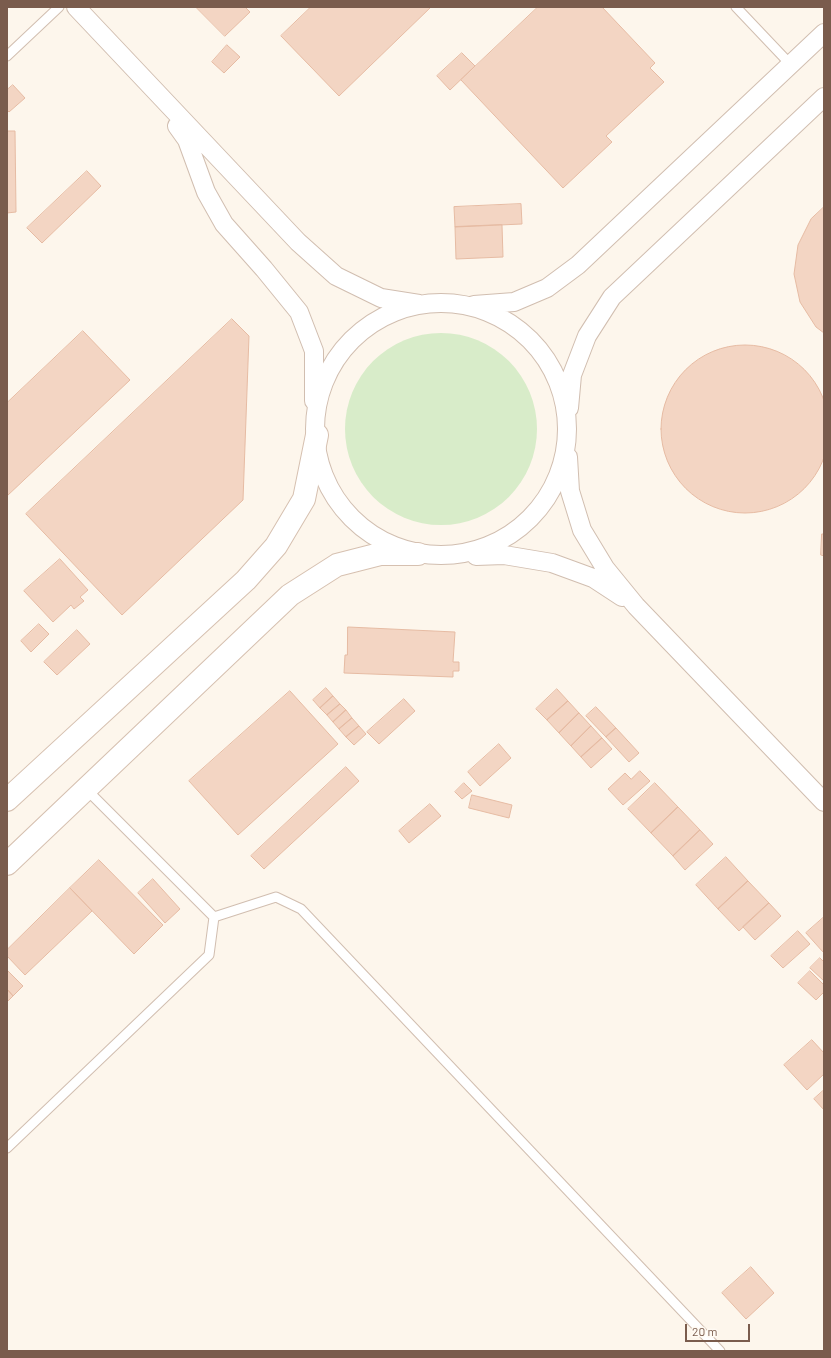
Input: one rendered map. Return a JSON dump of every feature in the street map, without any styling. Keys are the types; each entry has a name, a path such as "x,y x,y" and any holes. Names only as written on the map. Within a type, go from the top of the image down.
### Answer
{"street":[{"path":"76,7 298,242 336,276 381,298 427,305 471,305 514,302 547,288 578,265 824,33"},
{"path":"149,85 187,140 206,192 224,224 264,269 298,312 314,351 314,408 320,469 332,495 363,530 418,554"},
{"path":"443,556 487,549 537,516 566,461 568,411 572,375 587,336 612,297 824,97"},
{"path":"314,408 337,354 378,318 427,305"},
{"path":"471,305 517,326 550,361 568,411"},
{"path":"7,800 246,580 276,546 304,499 317,435"},
{"path":"567,440 570,491 582,530 605,568 636,606 824,802"},
{"path":"7,864 290,595 337,565 380,554 418,554 443,556 504,555 552,563 593,578 636,606"}],"lane":[{"path":"7,56 59,7"},
{"path":"736,7 791,65"},
{"path":"86,789 214,917"},
{"path":"214,917 276,897 301,909 720,1351"},
{"path":"7,1148 209,955 214,917"}],"green space":[{"path":"432,333 450,333 478,340 494,349 509,361 521,376 530,392 537,420 537,438 530,466 521,482 509,497 494,509 478,518 450,525 432,525 413,521 396,514 380,503 367,490 356,474 349,457 345,438 345,420 349,401 356,384 367,368 380,355 396,344 413,337"}],"building":[{"path":"196,7 245,7 250,12 225,36"},
{"path":"311,7 431,7 339,96 281,36"},
{"path":"538,7 602,7 655,63 650,68 664,82 606,136 612,142 563,188 461,80"},
{"path":"227,45 240,57 224,73 212,62"},
{"path":"462,53 475,66 450,90 437,76"},
{"path":"13,85 25,98 9,112 7,110 7,90"},
{"path":"7,131 15,131 16,212 7,213"},
{"path":"87,171 101,186 42,243 27,228"},
{"path":"521,204 522,224 455,227 454,207"},
{"path":"824,207 824,333 816,327 800,302 794,274 798,245 811,219"},
{"path":"502,225 503,257 456,259 455,227"},
{"path":"232,319 249,336 243,500 122,615 26,514"},
{"path":"83,331 130,380 7,496 7,403"},
{"path":"745,345 769,349 784,355 798,364 810,376 819,390 825,405 829,429 825,453 819,468 810,482 798,494 784,503 769,509 745,513 721,509 706,503 692,494 680,482 671,468 665,453 661,429 665,405 671,390 680,376 692,364 706,355 721,349"},
{"path":"822,534 824,534 824,556 821,555"},
{"path":"60,559 88,590 80,597 84,601 74,609 71,605 53,622 24,591"},
{"path":"39,624 49,634 31,652 21,641"},
{"path":"348,627 455,632 453,662 459,662 459,671 453,671 453,677 344,673 345,655 347,655"},
{"path":"77,630 90,644 57,675 44,662"},
{"path":"326,688 333,696 320,708 313,700"},
{"path":"557,689 568,701 547,720 536,709"},
{"path":"290,691 338,744 238,835 189,781"},
{"path":"333,696 340,704 327,715 320,708"},
{"path":"404,699 415,711 379,744 367,732"},
{"path":"568,701 579,713 559,733 547,720"},
{"path":"340,704 346,710 333,722 327,715"},
{"path":"596,707 616,728 606,737 586,716"},
{"path":"346,710 352,718 339,729 333,722"},
{"path":"579,713 591,726 571,746 559,733"},
{"path":"352,718 359,726 346,737 339,729"},
{"path":"359,726 366,734 354,745 346,737"},
{"path":"591,726 602,738 581,757 571,746"},
{"path":"616,728 639,753 629,762 606,737"},
{"path":"602,738 612,749 591,768 581,757"},
{"path":"499,744 511,758 480,786 468,772"},
{"path":"346,767 359,781 264,869 251,856"},
{"path":"640,771 650,781 623,805 608,789 625,773 631,779"},
{"path":"464,783 472,791 462,799 455,792"},
{"path":"655,783 678,807 651,833 628,809"},
{"path":"472,795 512,805 509,818 469,808"},
{"path":"430,804 441,816 409,843 399,831"},
{"path":"678,807 700,830 673,856 651,833"},
{"path":"700,830 713,844 685,870 673,856"},
{"path":"726,857 748,881 718,909 696,885"},
{"path":"99,860 163,925 134,954 70,888"},
{"path":"153,879 180,909 165,923 138,893"},
{"path":"748,881 769,903 739,931 718,909"},
{"path":"70,888 92,911 25,975 7,956 7,950"},
{"path":"769,903 781,916 755,940 743,927"},
{"path":"824,917 824,951 823,952 806,933"},
{"path":"798,931 810,944 783,968 771,956"},
{"path":"820,958 824,962 824,981 810,968"},
{"path":"7,970 23,986 13,996 7,989"},
{"path":"810,971 824,985 824,992 816,1000 798,983"},
{"path":"7,989 13,996 7,1002"},
{"path":"812,1040 824,1053 824,1074 807,1090 784,1065"},
{"path":"824,1090 824,1110 814,1099"},
{"path":"751,1267 774,1293 746,1319 722,1293"}]}
